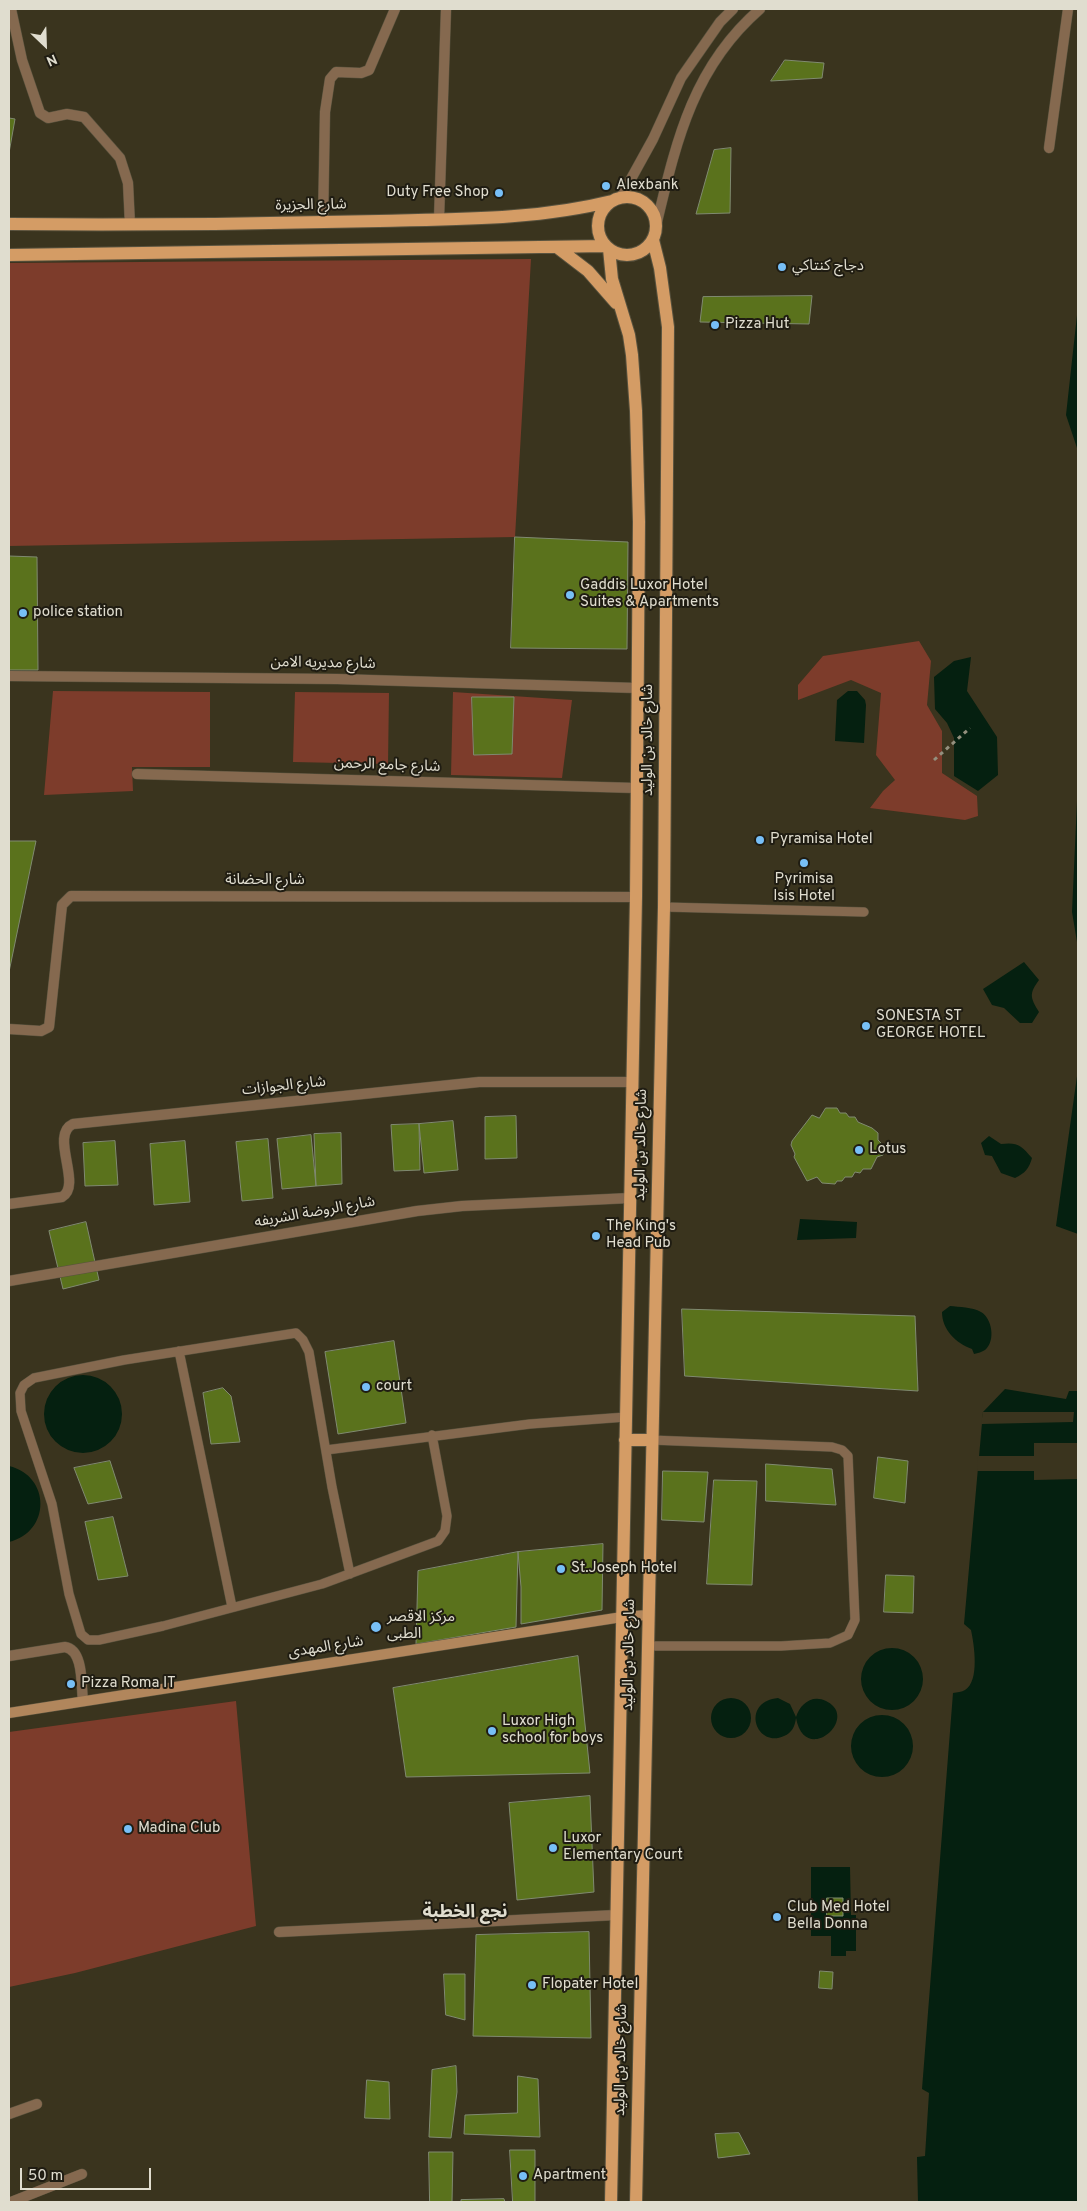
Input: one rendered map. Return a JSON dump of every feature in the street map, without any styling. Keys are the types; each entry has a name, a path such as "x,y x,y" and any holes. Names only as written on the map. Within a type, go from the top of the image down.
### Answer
{"main road":[{"path":"630,197 647,204 653,211 656,226 653,240 646,248 638,253 628,255 618,254 608,248 600,238 598,227 599,217 604,208 616,199 630,197"},
{"name":"شارع الجزيرة","path":"9,224 130,225 438,219 546,214 583,208 616,199"},
{"name":"شارع خالد بن الوليد","path":"636,2202 647,1615 664,907 668,327 660,268 653,240"},
{"path":"558,248 574,258 601,284 622,313"},
{"path":"9,255 608,248"},
{"name":"شارع خالد بن الوليد","path":"608,248 612,279 632,355 638,467 636,897 611,2202"},
{"path":"626,1440 651,1440"}],"street":[{"path":"11,9 22,60 40,113 48,118 67,114 84,117 120,158 128,183 130,225"},
{"path":"323,222 325,112 330,79 336,72 361,73 369,70 395,9"},
{"path":"438,219 446,9"},
{"path":"616,199 653,139 681,78 720,22 734,9"},
{"path":"656,226 677,142 697,92 712,65 731,40 760,9"},
{"path":"1049,148 1068,9"},
{"name":"شارع مديريه الامن","path":"9,676 327,679 637,688"},
{"name":"شارع جامع الرحمن","path":"137,774 636,788"},
{"name":"شارع الحضانة","path":"9,1029 41,1031 49,1027 62,906 71,896 636,897"},
{"name":"شارع الجوازات","path":"9,1204 66,1195 69,1186 64,1135 68,1126 73,1124 479,1082 632,1082"},
{"name":"شارع الروضة الشريفه","path":"9,1281 417,1211 472,1206 630,1198"},
{"name":"شارع المهدى","path":"9,1713 622,1617 647,1615"},
{"path":"9,1656 65,1647 70,1648 77,1655 83,1701"},
{"path":"279,1932 616,1915"},
{"path":"9,2114 37,2104"},
{"path":"11,2202 82,2174"}],"lane":[{"path":"664,907 864,912"},
{"path":"350,1574 309,1352 303,1340 296,1333 179,1351 34,1378 24,1385 20,1393 21,1411 52,1504 69,1594 84,1638 100,1640 322,1584 350,1574 438,1540 445,1531 447,1516 432,1435"},
{"path":"179,1351 232,1607"},
{"path":"326,1450 530,1424 626,1417"},
{"path":"647,1646 781,1646 830,1643 848,1635 855,1620 848,1456 846,1452 832,1447 651,1440"}],"path":[{"path":"934,760 970,728"}],"shaded area":[{"path":"531,259 515,537 9,546 9,263"},
{"path":"1078,306 1078,451 1066,415"},
{"path":"919,641 931,661 927,705 942,731 942,773 977,796 978,816 965,820 870,808 883,791 895,780 876,755 881,693 851,680 798,700 798,685 823,656"},
{"path":"971,657 967,691 997,737 998,775 978,791 954,776 954,738 947,723 935,709 934,677 954,661"},
{"path":"53,691 210,692 210,767 132,767 133,791 44,795"},
{"path":"848,691 857,691 865,700 864,743 835,741 837,700"},
{"path":"295,692 389,693 388,764 293,762"},
{"path":"453,692 572,700 562,778 451,775","holes":["472,697 514,697 512,754 474,755"]},
{"path":"1078,779 1078,948 1072,912"},
{"path":"1024,962 1039,980 1032,992 1032,996 1039,1012 1032,1023 1020,1023 1004,1008 992,1005 983,989"},
{"path":"1078,1069 1078,1234 1056,1226"},
{"path":"989,1136 1001,1144 1015,1144 1025,1150 1032,1158 1026,1170 1015,1178 1001,1173 992,1156 985,1155 981,1143"},
{"path":"800,1219 857,1222 856,1238 797,1240"},
{"path":"950,1306 974,1309 985,1315 990,1324 991,1341 985,1350 974,1354 972,1349 955,1339 947,1330 944,1325 942,1312"},
{"path":"83,1375 98,1378 115,1392 119,1399 122,1414 119,1429 105,1446 98,1450 83,1453 68,1450 51,1436 47,1429 44,1414 47,1399 61,1382 68,1378"},
{"path":"1005,1389 1066,1399 1069,1391 1078,1391 1078,2202 918,2202 917,2157 925,2156 929,2093 922,2089 953,1693 964,1691 970,1685 973,1679 975,1662 971,1630 964,1624 983,1412"},
{"path":"9,1466 23,1472 33,1481 39,1492 40,1504 39,1516 33,1527 23,1536 9,1542"},
{"path":"892,1648 909,1653 914,1657 918,1662 923,1679 918,1696 914,1701 909,1705 892,1710 875,1705 870,1701 866,1696 861,1679 866,1662 870,1657 875,1653"},
{"path":"735,1698 742,1701 748,1707 751,1718 750,1726 742,1735 735,1738 727,1738 720,1735 712,1726 711,1714 714,1707 723,1699"},
{"path":"778,1698 790,1704 796,1717 800,1708 807,1702 816,1699 826,1701 835,1709 837,1718 834,1727 828,1734 819,1739 809,1738 801,1732 796,1718 793,1729 787,1735 774,1738 766,1736 760,1731 756,1723 756,1715 759,1707 766,1701"},
{"name":"Madina Club","path":"236,1701 256,1926 75,1973 9,1987 9,1732"},
{"path":"882,1715 899,1720 904,1724 908,1729 913,1746 908,1763 904,1768 899,1772 882,1777 865,1772 860,1768 856,1763 851,1746 856,1729 860,1724 865,1720"},
{"path":"811,1867 850,1867 851,1915 856,1915 856,1951 846,1951 846,1956 831,1956 831,1936 811,1936"}],"pier":[{"path":"983,1412 1074,1412 1073,1422 981,1424"},
{"path":"1034,1443 1078,1443 1078,1479 1034,1480 1034,1471 977,1471 978,1456 1034,1456"}],"building":[{"path":"785,60 824,63 822,78 771,81"},
{"path":"9,118 15,119 9,153"},
{"path":"731,148 730,213 696,214 714,150"},
{"path":"812,296 809,324 700,322 703,297"},
{"name":"Gaddis Luxor Hotel Suites & Apartments","path":"515,537 628,542 627,649 511,648"},
{"name":"police station","path":"9,556 37,557 38,670 9,670"},
{"path":"472,697 514,697 512,754 474,755"},
{"path":"9,841 36,841 9,972"},
{"path":"826,1108 837,1108 840,1113 846,1113 849,1117 855,1117 858,1122 872,1128 878,1133 878,1140 885,1147 883,1155 877,1157 871,1169 863,1169 860,1173 855,1172 852,1177 845,1177 842,1181 837,1181 835,1184 822,1183 817,1177 807,1181 794,1157 795,1154 791,1145 812,1115 819,1118"},
{"path":"516,1116 517,1158 485,1159 485,1117"},
{"path":"453,1121 458,1170 424,1173 419,1124"},
{"path":"419,1124 420,1170 394,1171 391,1125"},
{"path":"341,1133 342,1184 316,1186 314,1134"},
{"path":"311,1135 316,1186 282,1189 277,1139"},
{"path":"268,1139 273,1198 242,1201 236,1142"},
{"path":"115,1141 118,1185 85,1186 83,1143"},
{"path":"185,1141 190,1202 154,1205 150,1144"},
{"path":"86,1222 99,1280 63,1289 49,1231"},
{"path":"682,1309 915,1316 918,1391 685,1376"},
{"name":"court","path":"394,1341 406,1423 338,1434 325,1352"},
{"path":"223,1388 231,1396 240,1442 211,1444 203,1393"},
{"path":"878,1457 908,1461 905,1503 874,1498"},
{"path":"110,1461 122,1498 88,1504 74,1468"},
{"path":"766,1464 832,1469 836,1505 766,1501"},
{"path":"663,1471 708,1472 704,1522 662,1520"},
{"path":"714,1480 757,1481 752,1585 707,1584"},
{"path":"113,1517 128,1576 98,1580 85,1522"},
{"name":"St.Joseph Hotel","path":"603,1544 602,1610 521,1624 521,1587 518,1552"},
{"path":"518,1552 516,1627 416,1644 418,1571"},
{"path":"886,1575 914,1576 913,1613 884,1612"},
{"name":"Luxor High school for boys","path":"578,1656 590,1773 406,1777 393,1688"},
{"name":"Luxor Elementary Court","path":"590,1796 594,1892 517,1900 509,1803"},
{"path":"827,1898 843,1898 843,1916 827,1916"},
{"name":"Flopater Hotel","path":"589,1932 591,2038 473,2036 476,1935"},
{"path":"820,1971 833,1972 832,1989 819,1988"},
{"path":"444,1974 465,1974 465,2020 446,2015"},
{"path":"456,2066 457,2092 451,2138 429,2137 432,2070"},
{"path":"518,2076 538,2079 540,2137 464,2134 465,2115 517,2113"},
{"path":"367,2080 389,2082 390,2119 365,2118"},
{"path":"739,2133 750,2154 718,2158 715,2134"},
{"name":"Apartment","path":"510,2150 535,2150 535,2202 513,2202"},
{"path":"429,2152 453,2152 452,2202 430,2202"},
{"path":"504,2199 505,2202 461,2202 461,2200"}],"place":[{"name":"Alexbank","path":"606,186"},
{"name":"Duty Free Shop","path":"499,193"},
{"name":"دجاج كنتاكي","path":"782,267"},
{"name":"Pizza Hut","path":"715,325"},
{"name":"Gaddis Luxor Hotel Suites & Apartments","path":"570,595"},
{"name":"police station","path":"23,613"},
{"name":"Pyramisa Hotel","path":"760,840"},
{"name":"Pyrimisa Isis Hotel","path":"804,863"},
{"name":"SONESTA ST GEORGE HOTEL","path":"866,1026"},
{"name":"Lotus","path":"859,1150"},
{"name":"The King's Head Pub","path":"596,1236"},
{"name":"court","path":"366,1387"},
{"name":"St.Joseph Hotel","path":"561,1569"},
{"name":"مركز الاقصر الطبى","path":"376,1627"},
{"name":"Pizza Roma IT","path":"71,1684"},
{"name":"Luxor High school for boys","path":"492,1731"},
{"name":"Madina Club","path":"128,1829"},
{"name":"Luxor Elementary Court","path":"553,1848"},
{"name":"Club Med Hotel Bella Donna","path":"777,1917"},
{"name":"Flopater Hotel","path":"532,1985"},
{"name":"Apartment","path":"523,2176"}],"district":[{"name":"نجع الخطبة","path":"465,1913"}]}
